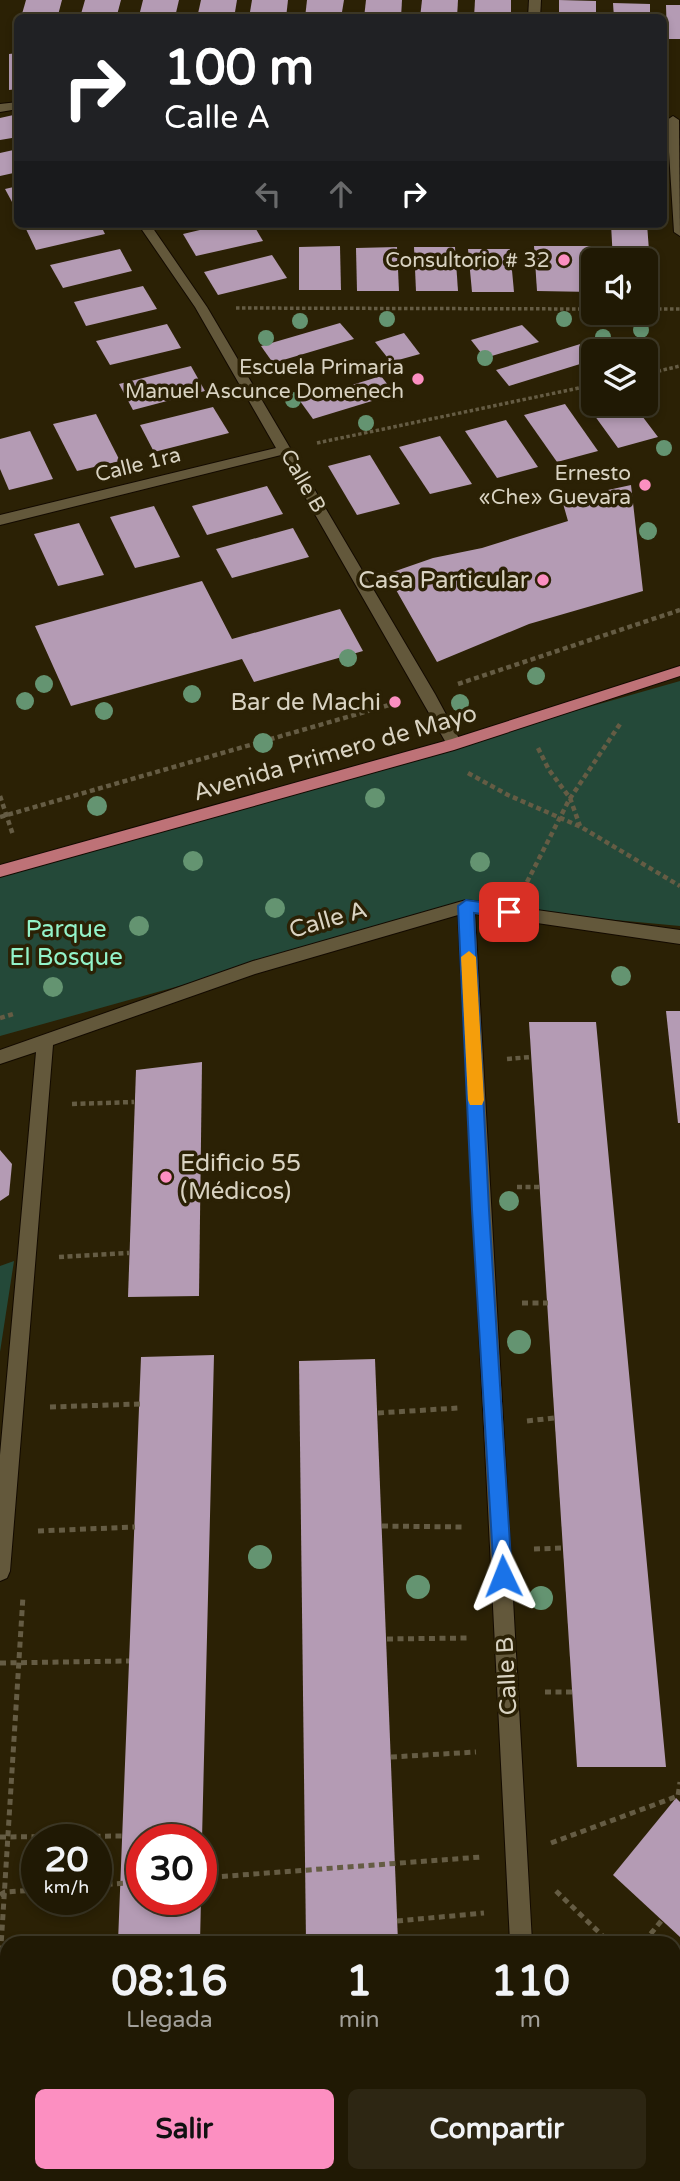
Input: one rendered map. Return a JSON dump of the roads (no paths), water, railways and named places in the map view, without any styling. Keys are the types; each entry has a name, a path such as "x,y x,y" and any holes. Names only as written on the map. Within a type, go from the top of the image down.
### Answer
{"main road":[{"name":"Avenida Primero de Mayo","path":"0,871 454,744 680,671"}],"street":[{"path":"672,120 680,232"},
{"name":"Calle B","path":"147,228 201,307 454,744"},
{"name":"Calle 1ra","path":"0,520 285,450"},
{"name":"Calle B","path":"466,906 521,1936"},
{"name":"Calle A","path":"0,1057 253,968 466,906 680,937"},
{"path":"0,1571 45,1042"}],"place":[{"name":"Consultorio # 32","path":"564,260"},
{"name":"Escuela Primaria Manuel Ascunce Domenech","path":"418,379"},
{"name":"Ernesto «Che» Guevara","path":"645,485"},
{"name":"Casa Particular","path":"543,580"},
{"name":"Bar de Machi","path":"395,702"},
{"name":"Edificio 55 (Médicos)","path":"166,1177"}],"park label":[{"name":"Parque El Bosque","path":"66,943"}]}
